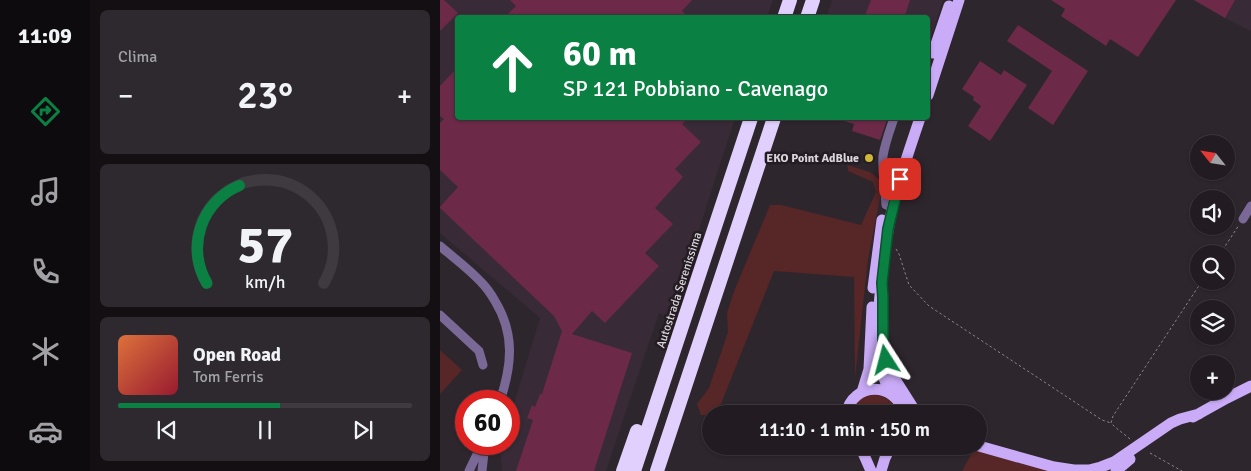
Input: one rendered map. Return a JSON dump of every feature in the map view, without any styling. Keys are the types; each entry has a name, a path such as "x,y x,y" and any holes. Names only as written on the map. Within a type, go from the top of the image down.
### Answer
{"highway":[{"path":"785,15 790,0"},
{"path":"808,15 813,0"},
{"name":"Autostrada Serenissima","path":"634,471 750,120"},
{"path":"657,471 773,120"},
{"path":"623,471 648,402 666,376"}],"main road":[{"path":"930,64 951,0"},
{"path":"930,89 959,0"},
{"path":"862,392 868,369 878,243 892,180 911,120"},
{"path":"892,395 881,371 878,354 879,313 887,239 896,195 919,120"},
{"path":"882,283 883,340 886,360 891,373 911,405"},
{"path":"1116,471 1137,454 1199,414 1251,386"},
{"path":"849,405 862,392 876,389 886,391 901,405"},
{"path":"987,448 1054,467 1089,470 1114,462 1171,423 1199,414"},
{"path":"864,455 871,471"},
{"path":"881,471 886,455"}],"street":[{"path":"930,51 942,27"},
{"path":"886,205 884,156 893,120"},
{"path":"1243,218 1251,206"},
{"path":"440,246 482,283 500,310 509,338 507,377 503,390"},
{"path":"440,315 479,351 483,365"},
{"path":"469,471 478,455"},
{"path":"482,471 483,455"}],"path":[{"path":"1226,245 1243,218"},
{"path":"887,239 899,254 909,285 929,306 1102,420 1111,423 1131,440"},
{"path":"1111,423 1113,416 1196,290"},
{"path":"1150,453 1182,471"}],"shaded area":[{"path":"440,0 773,0 768,15 455,15 455,120 734,120 670,319 659,313 606,471 502,471 501,455 520,455 520,390 518,390 540,318 440,233"},
{"path":"832,0 943,0 930,40 930,15 827,15"},
{"path":"1193,0 1251,0 1251,31 1225,18"},
{"path":"847,165 870,172 881,181 880,198 868,259 855,378 854,277 774,271 721,404 702,405 701,415 697,404 709,388 728,332 727,313 735,289 770,205 781,205 861,225 876,192 873,182 848,171"},
{"path":"440,350 462,370 440,394"},
{"path":"870,394 888,399 893,405 855,405 856,402"},
{"path":"987,452 1057,471 962,471 971,455 987,455"}],"building":[{"path":"440,0 444,0 458,13 440,31"},
{"path":"510,0 692,0 682,11 687,15 507,15 516,6"},
{"path":"871,0 910,0 905,15 865,15"},
{"path":"1051,0 1176,0 1138,57 1110,39 1106,46 1061,16 1065,9"},
{"path":"1194,0 1235,0 1225,18"},
{"path":"1018,25 1088,71 1053,125 1028,108 1052,71 1007,41"},
{"path":"980,61 1001,75 1004,70 1027,85 990,141 968,126 981,106 973,100 974,97 962,89"},
{"path":"455,70 455,120 686,120 682,124 701,142 675,169 683,177 655,208 673,224 645,253 659,266 605,323 592,311 572,334 632,353 594,471 516,471 533,420 527,418 532,405 535,407 540,394 542,394 562,331 554,316 440,208 458,187 440,170 440,123 444,119 440,116 440,86"},
{"path":"840,120 887,120 880,140 852,131 854,124"}],"place":[{"name":"EKO Point AdBlue","path":"869,158"}],"route":[{"path":"886,360 882,328 882,283 888,229 900,179"}]}
